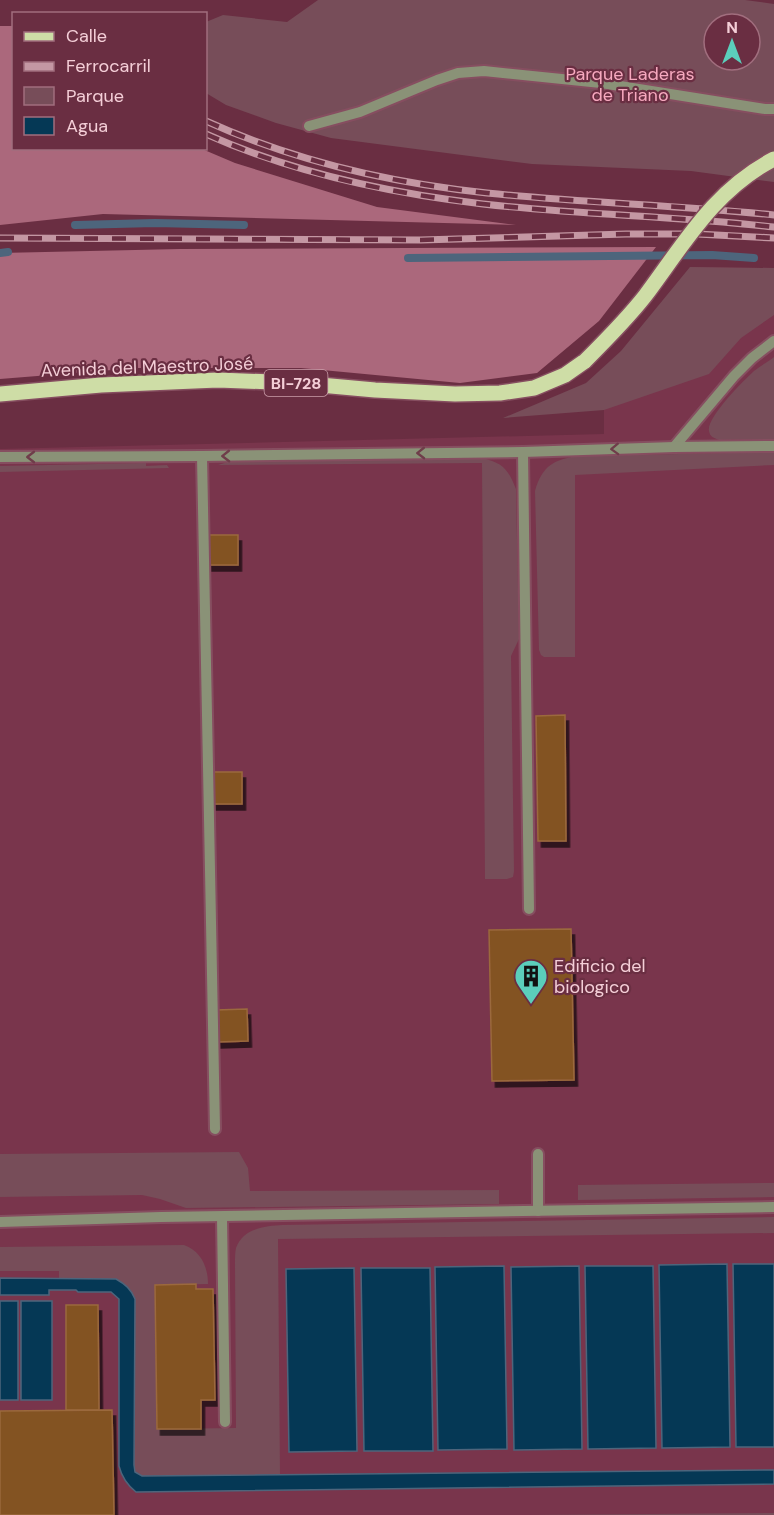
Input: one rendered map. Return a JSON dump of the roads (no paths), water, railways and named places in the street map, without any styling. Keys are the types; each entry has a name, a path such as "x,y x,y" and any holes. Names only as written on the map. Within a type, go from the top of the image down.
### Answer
{"main road":[{"name":"Avenida del Maestro José","path":"0,394 218,380 455,394 500,393 534,387 565,375 585,361 616,331 637,306 695,226 720,198 747,176 774,159"}],"lane":[{"path":"309,126 360,112 458,73 484,71 601,83 774,109"},
{"path":"674,447 734,376 774,341"},
{"path":"0,457 524,452 774,446"},
{"path":"524,452 529,909"},
{"path":"202,456 214,1129"},
{"path":"538,1154 538,1211"},
{"path":"0,1222 774,1206"},
{"path":"222,1216 225,1422"}],"water":[{"path":"727,1264 730,1447 662,1448 659,1265"},
{"path":"733,1264 774,1264 774,1447 736,1447"},
{"path":"504,1266 507,1449 438,1450 435,1267"},
{"path":"579,1266 582,1449 514,1450 511,1267"},
{"path":"585,1266 653,1266 656,1448 588,1449"},
{"path":"354,1268 357,1451 289,1452 286,1269"},
{"path":"361,1268 430,1268 433,1451 364,1451"},
{"path":"0,1278 116,1279 132,1292 135,1299 134,1465 135,1472 142,1476 774,1470 774,1484 136,1492 125,1481 119,1466 119,1299 111,1292 78,1292 76,1290 49,1290 49,1295 0,1295"},
{"path":"0,1301 18,1301 18,1400 0,1400"},
{"path":"21,1301 52,1301 52,1400 21,1400"}],"waterway":[{"path":"75,225 155,223 244,225"},
{"path":"0,253 8,252"},
{"path":"408,258 712,255 754,258"}],"railway":[{"path":"207,121 308,159 379,176 451,189 774,215"},
{"path":"207,134 239,148 307,170 342,180 412,194 519,208 774,227"},
{"path":"0,238 421,240 626,234 697,234 774,238"}],"place":[{"name":"Edificio del biologico","path":"531,1005"}],"park label":[{"name":"Parque Laderas de Triano","path":"630,84"}]}
